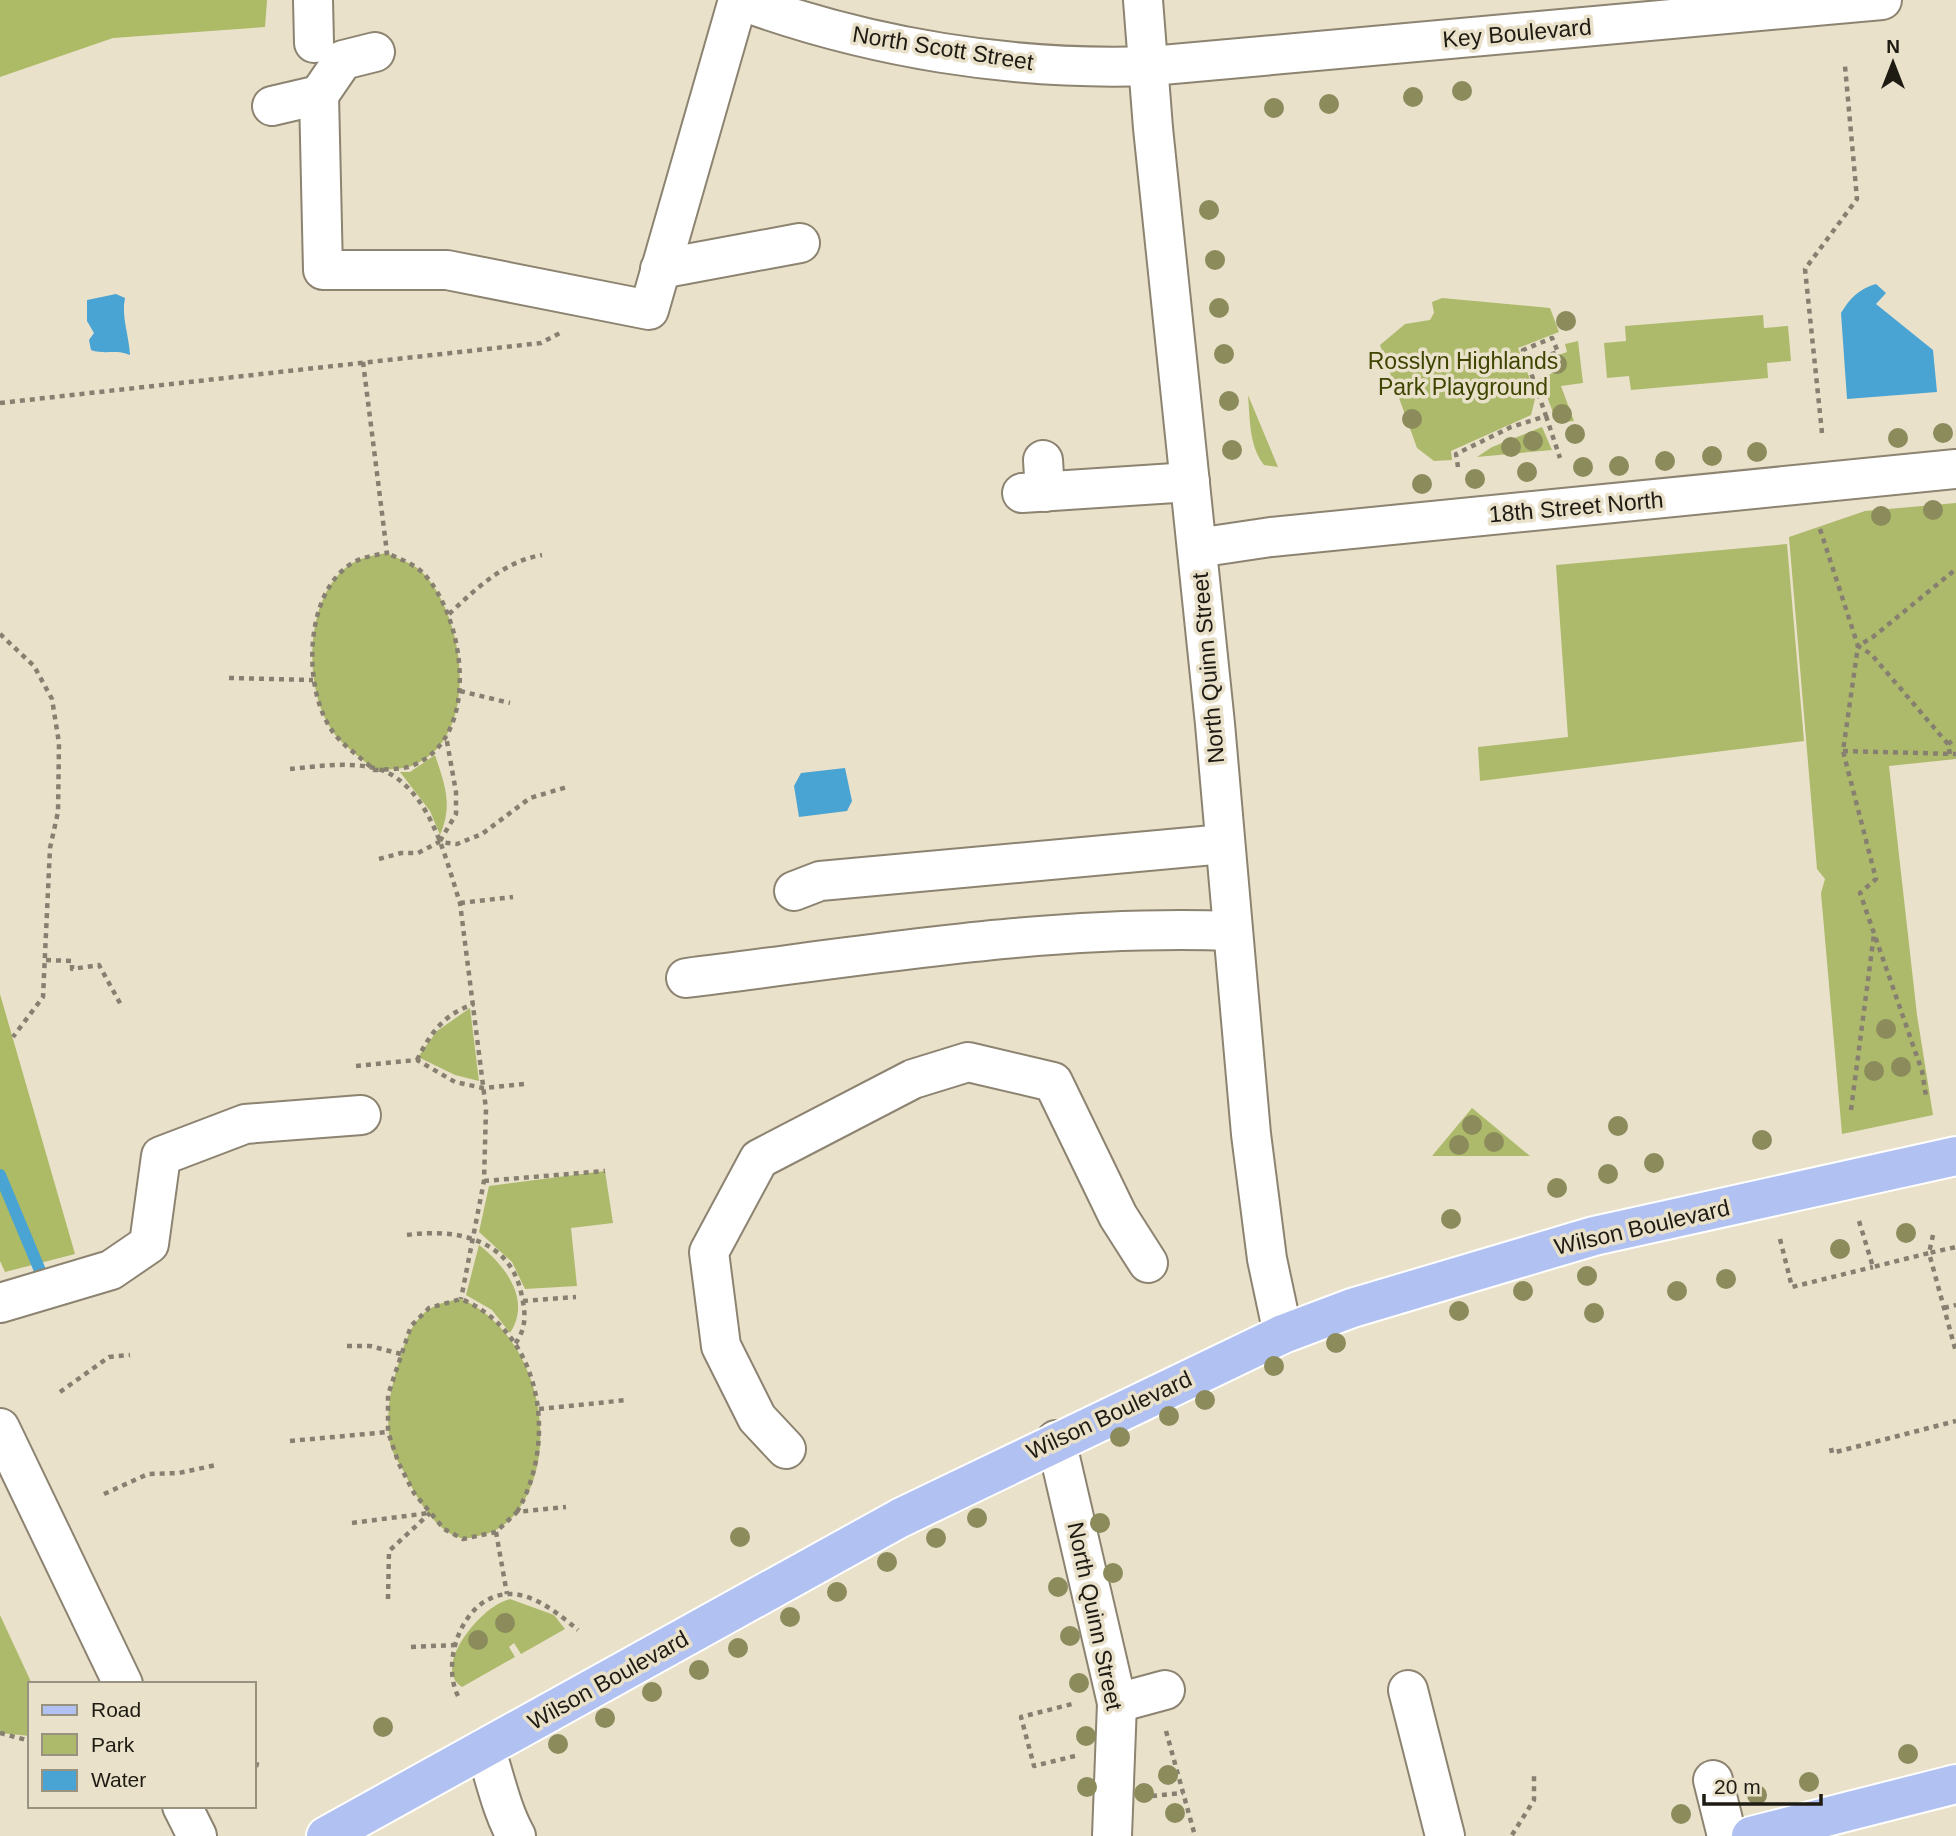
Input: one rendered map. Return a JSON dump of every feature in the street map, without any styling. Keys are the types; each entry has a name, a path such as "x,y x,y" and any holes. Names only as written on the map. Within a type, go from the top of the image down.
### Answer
{"main road":[{"name":"Wilson Boulevard","path":"341,1833 485,1748 900,1518 1056,1440 1283,1334 1352,1308 1594,1236 1956,1156"},
{"path":"1751,1836 1956,1784"}],"street":[{"path":"313,0 314,43"},
{"path":"375,52 343,60 319,95 323,270 447,270 649,310 739,0"},
{"name":"North Scott Street","path":"739,0 829,28 936,51 1080,68 1151,66"},
{"name":"North Quinn Street","path":"1143,0 1151,66 1153,128 1197,548 1232,931 1264,1235 1283,1334"},
{"name":"Key Boulevard","path":"1151,66 1882,0"},
{"path":"272,106 319,95"},
{"path":"660,269 800,243"},
{"name":"18th Street North","path":"1197,548 1271,537 1956,470"},
{"path":"1037,482 1190,482"},
{"path":"794,891 820,881 1224,844"},
{"path":"686,978 965,943 1177,929 1232,931"},
{"path":"786,1449 757,1418 721,1346 709,1252 759,1159 913,1079 968,1062 1053,1082 1118,1216 1148,1263"},
{"path":"0,1303 111,1270 149,1244 161,1156 246,1125 361,1115"},
{"path":"0,1428 122,1682"},
{"name":"North Quinn Street","path":"1056,1440 1117,1703 1112,1836"},
{"path":"1117,1703 1165,1690"},
{"path":"1408,1690 1445,1836"},
{"path":"485,1748 502,1795 505,1817 516,1836"},
{"path":"1713,1780 1727,1836"},
{"path":"183,1808 197,1836"}],"path":[{"path":"1822,433 1805,269 1857,200 1845,66"},
{"path":"0,403 541,343 560,333 588,298"},
{"path":"1531,370 1546,365 1543,357 1558,352 1552,338 1523,350 1560,458"},
{"path":"363,362 387,553"},
{"path":"1458,467 1456,454 1511,426 1546,416"},
{"path":"1820,529 1858,646 1843,751 1876,879 1860,893 1922,1072 1926,1096"},
{"path":"387,553 422,571 435,587 449,614 457,639 460,691 453,723 437,751 415,765 374,770 331,730 313,680 311,660 313,634 329,588 342,571 362,557 387,553"},
{"path":"449,614 474,591 516,560 542,555"},
{"path":"1858,646 1873,637 1956,569"},
{"path":"0,634 34,666 52,699 59,743 58,812 50,848 43,997 13,1037"},
{"path":"1843,751 1953,754 1948,744 1871,654 1858,646"},
{"path":"229,678 313,680"},
{"path":"460,691 510,703"},
{"path":"379,859 401,853 418,853 439,842 456,814 456,792 446,735"},
{"path":"1948,744 1956,738"},
{"path":"290,769 357,766 391,774 412,792 439,842 460,903 483,1088 484,1181 461,1299"},
{"path":"439,842 457,844 482,834 530,798 567,788"},
{"path":"460,903 513,897"},
{"path":"1852,1110 1874,933"},
{"path":"46,960 72,961 72,969 99,965 121,1006"},
{"path":"417,1060 438,1024 455,1010 474,1003"},
{"path":"356,1066 417,1060 455,1082 483,1088 524,1084"},
{"path":"484,1181 606,1171"},
{"path":"1859,1221 1873,1267"},
{"path":"407,1235 446,1233 475,1238 495,1248 511,1268 523,1301 524,1332 515,1344"},
{"path":"1933,1235 1929,1253 1956,1352"},
{"path":"1780,1239 1792,1287 1956,1247"},
{"path":"523,1301 576,1297"},
{"path":"461,1299 491,1315 515,1344 535,1385 539,1409 537,1458 526,1496 517,1512 496,1532 463,1539 444,1530 414,1493 399,1464 388,1432 388,1395 411,1326 429,1308 461,1299"},
{"path":"1944,1308 1956,1305"},
{"path":"347,1346 370,1346 401,1354"},
{"path":"60,1392 108,1357 130,1355"},
{"path":"539,1409 627,1400"},
{"path":"1831,1448 1832,1453 1956,1421"},
{"path":"290,1441 388,1432"},
{"path":"104,1494 148,1474 216,1465"},
{"path":"517,1512 566,1507"},
{"path":"352,1523 430,1513"},
{"path":"388,1599 389,1551 430,1513"},
{"path":"496,1532 507,1594"},
{"path":"458,1696 451,1674 455,1645 463,1626 474,1612 507,1594 528,1598 550,1608 578,1630"},
{"path":"411,1647 455,1645"},
{"path":"1076,1703 1021,1717 1034,1766 1080,1755"},
{"path":"1164,1728 1195,1836"},
{"path":"0,1733 28,1740"},
{"path":"256,1768 258,1759"},
{"path":"1512,1835 1534,1800 1534,1775"},
{"path":"1151,1796 1183,1793"}],"green space":[{"path":"0,0 267,0 265,27 113,38 0,77"},
{"name":"Rosslyn Highlands Park Playground","path":"1442,298 1550,308 1559,332 1518,348 1536,395 1531,415 1451,451 1452,460 1434,461 1417,448 1380,345 1405,324 1430,320 1434,313 1432,302"},
{"path":"1763,315 1764,328 1788,326 1791,361 1767,363 1768,378 1631,390 1629,376 1607,378 1604,343 1626,341 1625,326"},
{"path":"1578,341 1583,383 1561,386 1574,421 1557,423 1540,378 1553,373 1548,359 1567,352 1565,344"},
{"path":"1248,395 1278,467 1264,465 1255,449"},
{"path":"1542,427 1552,450 1477,457 1492,447"},
{"path":"1956,503 1956,759 1889,766 1917,1015 1933,1115 1842,1134 1821,893 1825,879 1817,869 1789,537 1865,511"},
{"path":"1787,544 1804,741 1480,781 1478,747 1568,737 1556,565"},
{"path":"387,553 420,570 438,594 457,646 460,674 458,702 450,728 437,749 412,766 374,770 340,740 322,712 316,692 312,648 321,604 330,586 342,571 357,560"},
{"path":"435,755 447,804 440,835 430,811 400,772 410,772"},
{"path":"0,994 75,1254 5,1272 0,1261"},
{"path":"470,1008 479,1081 455,1075 418,1057 437,1031"},
{"path":"1472,1108 1530,1156 1432,1156"},
{"path":"605,1171 613,1223 571,1228 577,1286 525,1289 512,1262 479,1232 489,1186"},
{"path":"479,1245 506,1273 517,1296 516,1321 510,1333 492,1310 466,1295"},
{"path":"461,1299 487,1314 508,1336 524,1363 535,1393 540,1425 539,1456 531,1486 516,1513 497,1530 466,1539 452,1534 434,1521 420,1501 392,1450 388,1420 394,1378 405,1343 415,1324 421,1316 437,1305"},
{"path":"510,1599 554,1615 565,1629 521,1654 514,1643 509,1647 515,1657 462,1687 454,1678 452,1666 463,1638 485,1613"},
{"path":"0,1615 31,1682 28,1682 28,1736 0,1733"}],"water":[{"path":"1876,284 1886,293 1876,304 1933,350 1937,392 1847,399 1841,313 1856,295"},
{"path":"116,294 125,298 130,355 91,350 89,340 94,333 87,321 87,300"},
{"path":"845,768 852,801 847,811 799,817 794,786 801,773"}],"waterway":[{"path":"0,1175 41,1273"}]}
